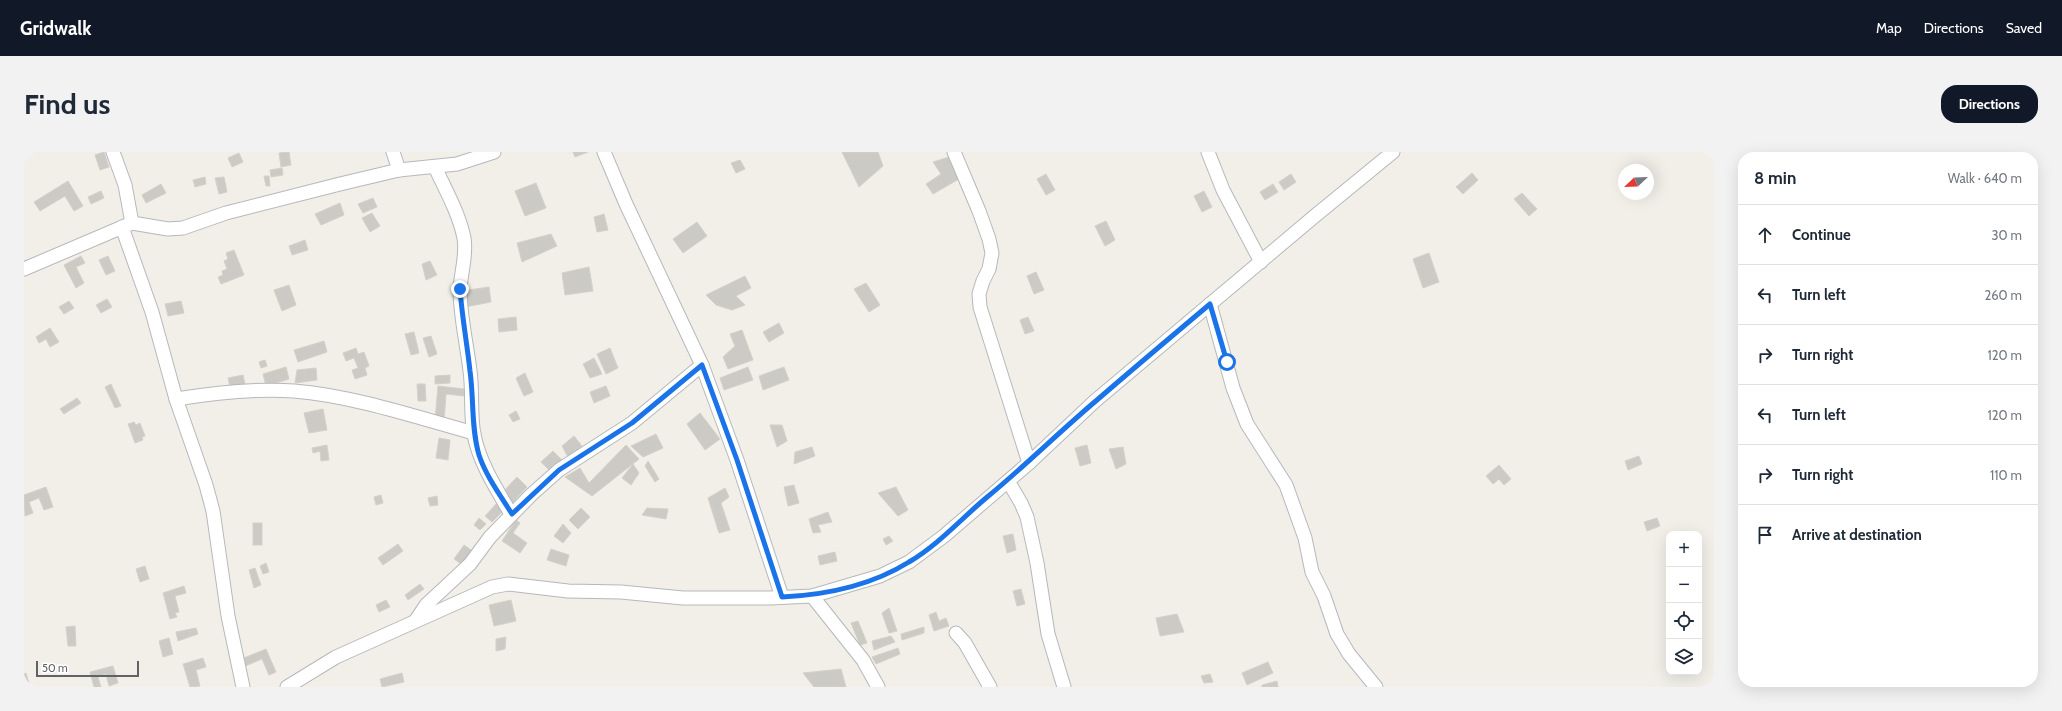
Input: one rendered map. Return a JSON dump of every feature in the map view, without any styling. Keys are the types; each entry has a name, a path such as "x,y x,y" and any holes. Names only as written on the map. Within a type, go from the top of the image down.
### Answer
{"street":[{"path":"113,152 125,185 127,225 176,399 204,478 213,511 228,616 243,687"},
{"path":"392,152 399,170"},
{"path":"24,269 45,259 87,244 127,225 168,229 183,228 244,208 399,170 457,164 494,152"},
{"path":"604,152 626,204 702,365 740,467 782,597"},
{"path":"954,152 989,239 992,260 979,294 980,307 1029,463"},
{"path":"1208,152 1223,190 1261,262"},
{"path":"287,687 336,657 468,596 492,587 508,584 568,591 621,592 682,598 812,596 880,576 909,562 944,536 1029,463 1095,401 1393,152"},
{"path":"435,167 456,213 464,238 464,258 460,289 463,324 470,370 474,433 480,457 491,480 512,514"},
{"path":"1210,304 1233,388 1247,424 1286,485 1305,538 1312,572 1324,596 1338,634 1349,654 1376,687"},
{"path":"416,620 426,605 470,564 490,537 559,470 632,423 702,365"},
{"path":"176,399 240,392 294,391 403,412 474,433"},
{"path":"1008,481 1021,503 1027,517 1038,563 1048,634 1064,687"},
{"path":"812,596 864,660 878,687"},
{"path":"956,633 966,643 990,687"}],"building":[{"path":"104,152 109,167 100,170 95,155"},
{"path":"289,152 291,165 281,167 279,153"},
{"path":"573,152 588,152 575,157"},
{"path":"842,152 878,152 883,166 859,187"},
{"path":"239,153 243,162 232,167 228,158"},
{"path":"949,157 959,179 933,194 926,184 941,174 933,162"},
{"path":"740,160 745,169 736,173 731,163"},
{"path":"282,168 283,175 271,177 270,170"},
{"path":"1472,173 1478,180 1463,194 1456,187"},
{"path":"1046,174 1055,190 1046,195 1037,179"},
{"path":"1291,174 1296,182 1284,190 1279,182"},
{"path":"264,176 269,176 270,186 266,186"},
{"path":"205,177 206,184 195,187 193,180"},
{"path":"224,177 227,192 219,194 215,178"},
{"path":"68,181 83,206 74,211 65,196 40,211 34,202"},
{"path":"536,183 546,208 525,216 515,191"},
{"path":"161,184 166,193 146,203 142,195"},
{"path":"1273,184 1278,192 1265,200 1260,192"},
{"path":"101,191 104,198 91,204 88,197"},
{"path":"1204,191 1212,207 1202,212 1194,196"},
{"path":"1522,193 1537,209 1529,216 1514,199"},
{"path":"373,198 377,207 363,213 358,204"},
{"path":"340,203 344,215 321,225 315,214"},
{"path":"372,213 380,226 370,232 362,218"},
{"path":"604,214 608,230 597,232 594,217"},
{"path":"1106,221 1115,240 1105,246 1095,226"},
{"path":"697,222 707,236 683,253 673,239"},
{"path":"551,234 557,246 522,262 517,243"},
{"path":"305,240 308,250 292,255 289,246"},
{"path":"234,250 244,275 221,284 218,277 223,275 222,271 227,269 224,261 228,259 226,253"},
{"path":"1429,253 1439,282 1423,288 1413,259"},
{"path":"81,256 85,263 76,267 84,283 76,288 64,265"},
{"path":"108,256 115,271 106,275 99,260"},
{"path":"430,261 437,275 426,280 422,264"},
{"path":"589,267 593,291 565,295 562,273"},
{"path":"1036,272 1044,290 1034,294 1027,276"},
{"path":"745,276 751,288 736,296 745,305 732,310 716,305 706,295"},
{"path":"866,283 880,305 869,312 854,289"},
{"path":"289,285 296,305 282,311 274,290"},
{"path":"489,287 491,302 465,307 462,291"},
{"path":"107,299 112,307 101,313 96,305"},
{"path":"69,301 74,308 64,314 59,307"},
{"path":"181,301 184,313 168,316 165,304"},
{"path":"516,317 517,330 499,332 498,319"},
{"path":"1028,317 1034,331 1025,334 1020,320"},
{"path":"779,323 784,333 769,342 763,332"},
{"path":"50,328 59,342 50,347 46,339 39,343 36,337"},
{"path":"742,330 753,360 728,369 723,357 735,346 730,334"},
{"path":"414,332 419,353 411,355 405,334"},
{"path":"431,336 437,354 429,357 423,338"},
{"path":"324,341 327,352 298,362 294,350"},
{"path":"356,348 358,354 364,352 369,366 365,368 367,375 355,379 352,370 358,368 354,358 346,361 343,353"},
{"path":"610,348 618,368 606,374 597,354"},
{"path":"594,358 602,374 590,378 583,364"},
{"path":"265,360 267,366 261,368 259,362"},
{"path":"286,367 289,379 266,386 263,374"},
{"path":"748,367 753,380 724,390 720,378"},
{"path":"784,367 789,380 763,390 759,376"},
{"path":"316,368 317,380 295,383 297,370"},
{"path":"525,373 533,392 524,396 516,378"},
{"path":"243,375 245,384 230,387 228,378"},
{"path":"450,375 450,383 435,384 435,376"},
{"path":"111,384 121,406 115,408 105,387"},
{"path":"417,384 425,384 426,401 418,401"},
{"path":"438,386 464,389 464,396 446,394 444,421 435,420"},
{"path":"606,386 610,396 594,403 590,392"},
{"path":"77,398 81,403 64,414 60,409"},
{"path":"323,409 327,430 309,433 304,413"},
{"path":"516,411 520,419 513,422 509,415"},
{"path":"700,413 720,439 705,450 687,424"},
{"path":"134,422 136,425 140,423 145,436 142,437 143,440 135,443 128,424"},
{"path":"770,425 782,425 787,441 777,447"},
{"path":"656,434 663,448 643,457 631,446"},
{"path":"574,436 582,446 568,457 562,446"},
{"path":"439,438 450,440 448,460 436,458"},
{"path":"327,445 329,460 321,461 320,451 313,453 312,448"},
{"path":"626,445 639,459 592,496 565,477 580,468 589,483"},
{"path":"1087,445 1091,463 1080,466 1075,448"},
{"path":"812,447 815,456 794,464 795,452"},
{"path":"1123,447 1126,464 1116,469 1109,449"},
{"path":"553,451 562,460 550,471 541,462"},
{"path":"1639,456 1642,464 1628,470 1625,461"},
{"path":"648,461 659,479 655,482 645,466"},
{"path":"633,464 639,473 631,485 622,478"},
{"path":"1499,465 1511,479 1504,485 1499,479 1493,484 1486,476"},
{"path":"517,477 527,487 511,504 501,494"},
{"path":"794,485 799,503 788,506 784,487"},
{"path":"46,487 53,507 44,510 39,498 29,502 33,513 25,516 24,495"},
{"path":"896,487 908,510 898,516 878,493"},
{"path":"725,488 729,497 721,503 730,530 719,533 708,498"},
{"path":"381,495 383,503 376,505 374,497"},
{"path":"437,496 438,505 430,506 428,498"},
{"path":"496,504 503,511 492,522 485,516"},
{"path":"581,508 590,517 578,529 569,520"},
{"path":"647,508 668,509 666,519 642,515"},
{"path":"828,512 832,522 818,525 821,532 813,533 809,519"},
{"path":"479,518 486,524 480,530 474,525"},
{"path":"1657,518 1660,526 1647,531 1644,522"},
{"path":"516,520 520,523 513,533 527,543 520,553 502,541"},
{"path":"253,523 262,523 262,545 253,545"},
{"path":"563,524 571,533 563,543 554,536"},
{"path":"1013,534 1016,550 1007,553 1003,536"},
{"path":"889,536 893,541 886,545 883,539"},
{"path":"398,544 403,551 383,565 378,558"},
{"path":"464,545 474,552 464,566 454,559"},
{"path":"551,549 569,555 566,566 547,560"},
{"path":"835,552 837,561 820,565 818,556"},
{"path":"266,563 269,572 263,574 260,566"},
{"path":"145,566 149,579 140,582 136,569"},
{"path":"255,568 261,585 254,588 249,570"},
{"path":"420,584 424,589 408,600 405,595"},
{"path":"184,586 186,593 175,596 179,612 175,613 177,617 170,619 163,593"},
{"path":"1021,589 1025,604 1017,606 1013,591"},
{"path":"386,600 390,607 379,612 376,605"},
{"path":"511,600 516,621 494,626 489,605"},
{"path":"889,608 897,631 889,633 882,613"},
{"path":"936,612 939,621 946,618 949,626 934,631 929,615"},
{"path":"1177,614 1184,632 1160,636 1156,618"},
{"path":"858,621 867,643 860,645 851,623"},
{"path":"75,626 76,646 68,646 66,627"},
{"path":"924,627 924,633 902,640 901,634"},
{"path":"196,628 198,634 178,641 176,632"},
{"path":"891,636 895,642 874,650 872,641"},
{"path":"506,637 505,649 496,651 496,639"},
{"path":"169,638 173,654 163,657 159,641"},
{"path":"898,648 900,654 876,664 872,657"},
{"path":"266,649 276,672 269,675 262,659 243,667 239,660"},
{"path":"203,658 206,667 196,670 200,686 190,687 183,664"},
{"path":"1268,662 1273,673 1247,685 1242,673"},
{"path":"113,666 118,683 109,686 106,674 98,677 101,687 94,687 90,672"},
{"path":"841,669 846,687 814,687 803,673"},
{"path":"26,673 30,687 24,687 24,674"},
{"path":"402,673 404,682 382,687 380,679"},
{"path":"1210,674 1213,682 1204,683 1201,676"},
{"path":"1277,681 1278,687 1262,687 1262,685"}],"route":[{"path":"460,289 465,344 470,370 473,400 474,433 480,457 491,480 512,514 559,470 605,442 632,423 660,402 702,365 737,460 773,565 782,597 812,596 852,586 880,576 909,562 944,536 1062,433 1095,401 1210,304 1227,362"}]}
